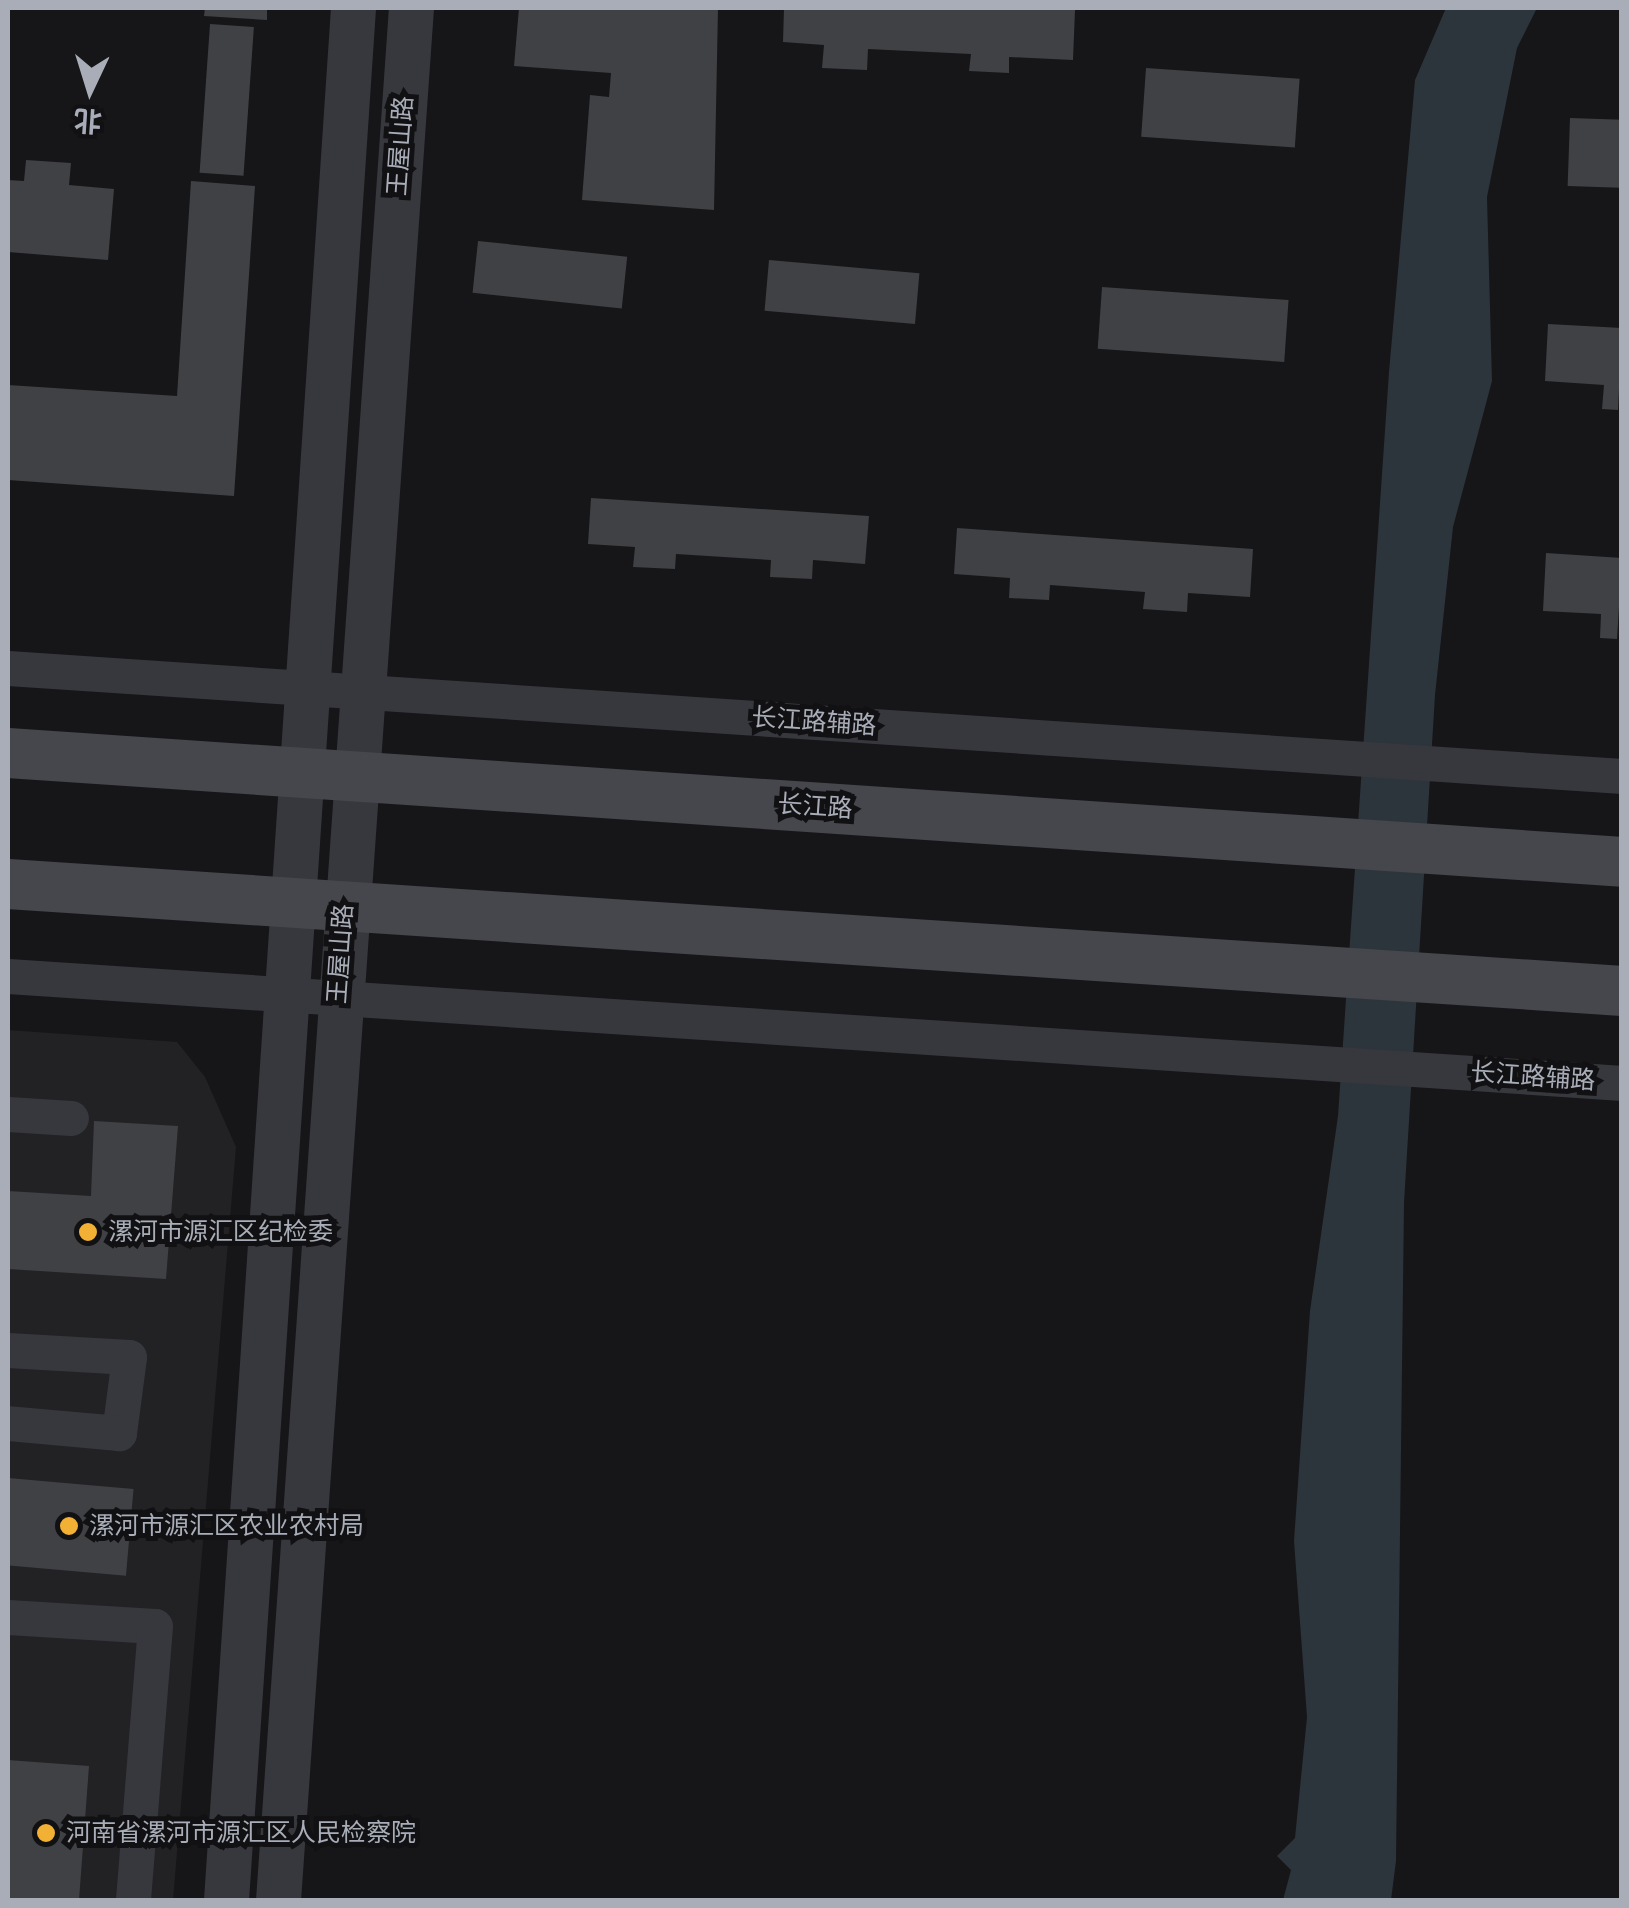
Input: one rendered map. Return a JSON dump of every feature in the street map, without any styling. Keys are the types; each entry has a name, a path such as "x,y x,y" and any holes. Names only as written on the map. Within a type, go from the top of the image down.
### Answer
{"main road":[{"name":"长江路","path":"8,753 1622,862"},
{"path":"8,884 1319,974 1622,991"}],"street":[{"name":"王屋山路","path":"226,1900 353,8"},
{"name":"王屋山路","path":"278,1900 344,906 412,8"},
{"name":"长江路辅路","path":"8,668 1622,776"},
{"name":"长江路辅路","path":"8,976 1622,1083"},
{"path":"8,1114 71,1118"},
{"path":"8,1350 129,1357 119,1433 8,1423"},
{"path":"8,1617 155,1626 133,1900"}],"shaded area":[{"path":"1446,8 1537,8 1517,48 1487,197 1492,381 1453,527 1435,695 1404,1203 1396,1861 1391,1900 1283,1900 1291,1870 1277,1856 1295,1838 1307,1717 1294,1541 1310,1311 1338,1116 1389,372 1415,80"},
{"path":"8,1030 177,1042 205,1077 236,1147 173,1900 8,1900"}],"building":[{"path":"205,8 267,8 267,20 204,16"},
{"path":"519,8 718,8 714,210 582,200 590,95 609,97 611,73 514,66"},
{"path":"784,8 1075,10 1073,60 1009,57 1009,73 969,71 971,54 868,49 867,70 822,68 824,45 783,42"},
{"path":"210,24 254,27 243,176 200,173"},
{"path":"1146,68 1300,79 1295,148 1141,137"},
{"path":"1570,118 1622,120 1620,188 1568,186"},
{"path":"26,160 71,163 69,185 114,189 108,260 8,252 8,180 24,181"},
{"path":"191,181 255,186 234,496 8,480 8,385 177,396"},
{"path":"478,241 627,257 622,308 473,293"},
{"path":"769,260 919,273 915,324 765,311"},
{"path":"1102,287 1289,300 1284,362 1098,349"},
{"path":"1548,324 1622,328 1618,410 1602,409 1604,385 1545,381"},
{"path":"591,498 869,516 865,564 813,560 812,579 770,577 771,560 676,554 675,569 633,567 635,547 588,544"},
{"path":"957,528 1253,549 1250,597 1188,593 1187,612 1143,609 1145,592 1050,585 1049,600 1009,598 1010,578 954,574"},
{"path":"1546,553 1622,558 1617,639 1600,638 1601,614 1543,611"},
{"name":"漯河市源汇区纪检委","path":"94,1121 178,1126 166,1279 8,1269 8,1191 91,1196"},
{"name":"漯河市源汇区农业农村局","path":"8,1478 134,1489 126,1576 8,1565"},
{"name":"河南省漯河市源汇区人民检察院","path":"8,1760 89,1766 79,1900 8,1900"}],"place":[{"name":"漯河市源汇区纪检委","path":"88,1232"},
{"name":"漯河市源汇区农业农村局","path":"69,1526"},
{"name":"河南省漯河市源汇区人民检察院","path":"46,1833"}]}
